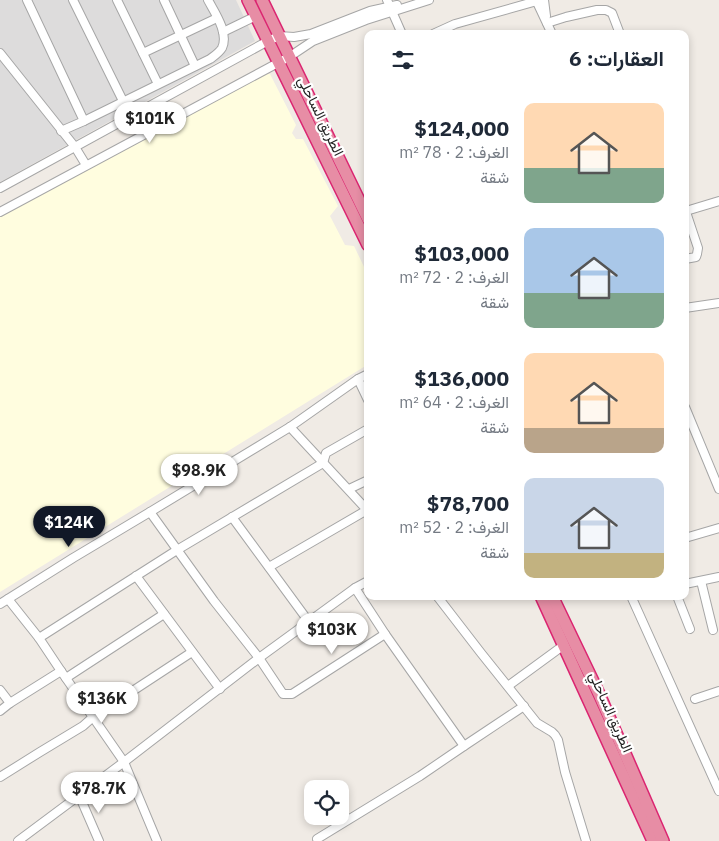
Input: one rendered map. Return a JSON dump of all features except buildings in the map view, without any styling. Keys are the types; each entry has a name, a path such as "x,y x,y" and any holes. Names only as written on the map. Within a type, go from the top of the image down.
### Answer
{"highway":[{"name":"الطريق الساحلي","path":"248,0 364,237"},
{"name":"الطريق الساحلي","path":"262,0 364,211"},
{"name":"الطريق الساحلي","path":"543,600 653,841"},
{"name":"الطريق الساحلي","path":"554,600 599,694 663,841"}],"street":[{"path":"27,0 84,121"},
{"path":"73,0 123,101"},
{"path":"117,0 158,84"},
{"path":"164,0 196,66"},
{"path":"61,131 216,55 222,48 224,37 208,0"},
{"path":"0,188 279,36 311,34 370,11 414,0"},
{"path":"0,212 289,57 313,41 366,20 390,6 429,0"},
{"path":"443,30 456,24 539,0 550,30"},
{"path":"390,6 400,30"},
{"path":"547,22 583,13 606,10 612,12 619,30"},
{"path":"223,32 256,16"},
{"path":"143,53 217,18"},
{"path":"0,53 3,60 75,147 86,165"},
{"path":"689,209 719,201"},
{"path":"689,222 698,248 696,257 689,258"},
{"path":"689,308 718,306"},
{"path":"0,604 290,427 364,376"},
{"path":"358,379 364,392"},
{"path":"689,416 718,484"},
{"path":"290,427 364,508"},
{"path":"39,638 177,550 323,463 326,453 364,431"},
{"path":"349,490 364,482"},
{"path":"150,512 214,601 259,658 282,694 292,694 384,634"},
{"path":"269,567 364,513"},
{"path":"232,517 309,622"},
{"path":"689,537 719,528"},
{"path":"136,576 220,689"},
{"path":"689,583 719,578"},
{"path":"701,581 714,630"},
{"path":"18,841 259,658 364,583"},
{"path":"355,588 384,634 464,746"},
{"path":"8,599 39,638 124,762 157,841"},
{"path":"440,600 537,723 552,732 558,740 565,772 586,841"},
{"path":"633,600 719,791"},
{"path":"679,600 690,629"},
{"path":"0,711 10,703 63,675 164,614"},
{"path":"508,686 564,645"},
{"path":"0,777 83,726 93,717 192,652"},
{"path":"0,690 10,703"},
{"path":"695,698 719,691"},
{"path":"317,839 420,776 524,706"},
{"path":"79,795 99,841"}],"shaded area":[{"path":"0,0 236,0 255,41 0,182"},
{"path":"262,74 270,74 296,125 292,133 296,139 303,139 338,206 330,216 345,245 354,246 364,267 364,367 0,592 0,217"}]}
